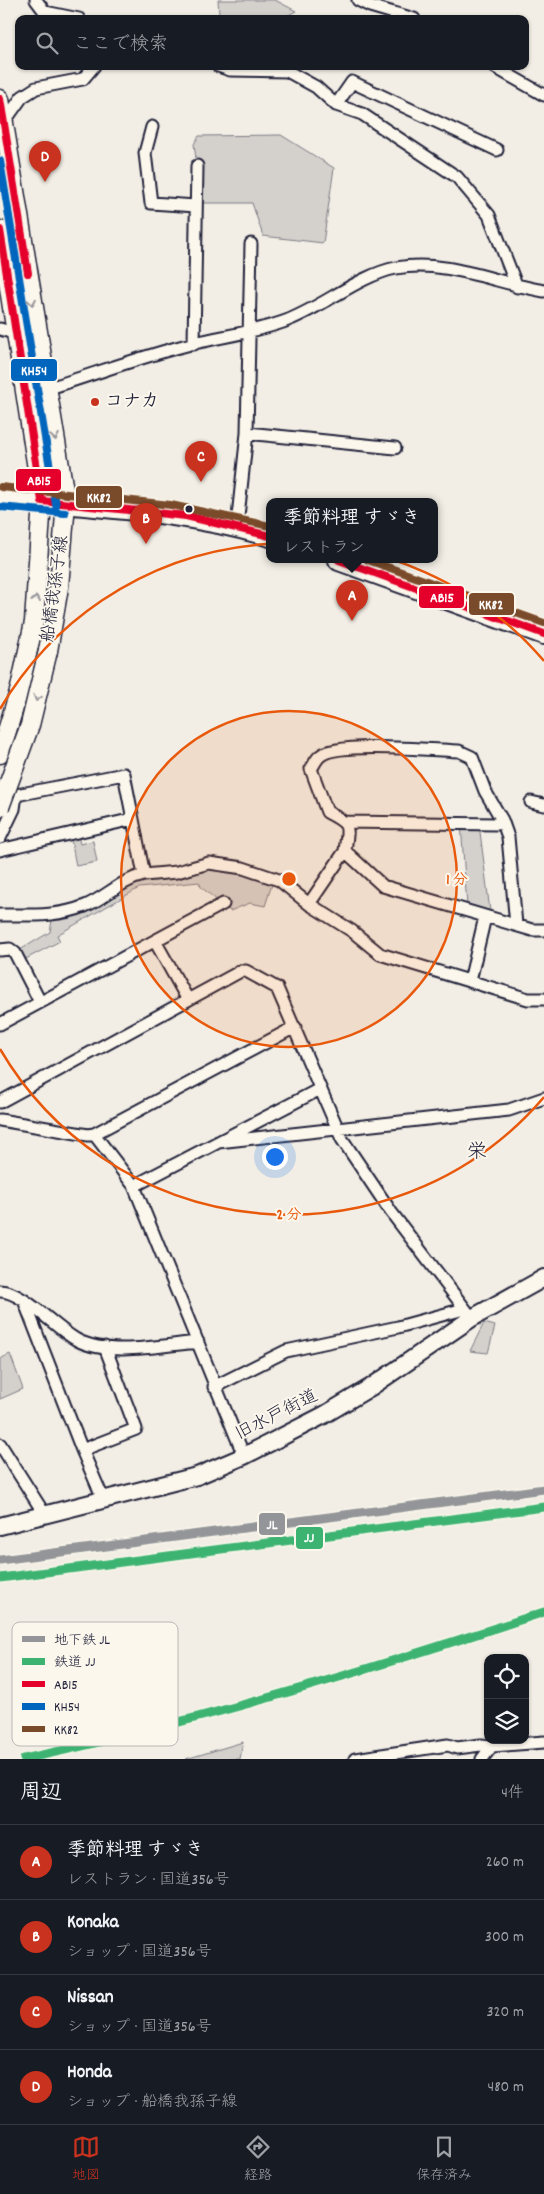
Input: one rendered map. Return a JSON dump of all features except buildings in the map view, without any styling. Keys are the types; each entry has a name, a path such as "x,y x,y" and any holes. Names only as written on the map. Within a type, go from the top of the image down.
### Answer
{"highway":[{"path":"0,496 42,502 170,514 237,526 266,535"},
{"path":"347,563 544,634"}],"main road":[{"name":"船橋我孫子線","path":"0,99 2,126 66,503 59,587 48,651 30,725 0,807"},
{"name":"船橋我孫子線","path":"0,230 8,331 42,502 37,584 29,648 0,754"}],"street":[{"path":"36,0 45,12 60,15"},
{"path":"358,0 370,6 400,15"},
{"path":"2,126 22,97 36,88 84,79 91,70"},
{"path":"230,70 287,72 316,86 336,105 362,114 457,178 489,215 517,287"},
{"path":"501,70 544,95"},
{"path":"336,105 352,82 497,150"},
{"path":"152,127 145,153 151,203 196,206"},
{"path":"194,344 197,166"},
{"path":"237,526 247,433 251,244"},
{"path":"46,389 194,344 249,333 286,321 374,276 395,268 448,267 517,287 544,291"},
{"path":"247,433 395,448"},
{"path":"502,820 497,824 345,822 327,812 311,769 320,755 332,750 356,747 459,751 472,757 485,791 502,820 508,837 516,925"},
{"path":"0,786 16,795 124,774 144,875"},
{"path":"0,838 14,809 16,795"},
{"path":"531,802 544,805"},
{"path":"0,850 133,819"},
{"path":"309,904 345,852 347,826 345,822"},
{"path":"345,852 383,886 532,930 544,930"},
{"path":"0,915 59,914 87,905 127,879 144,875 178,872 209,863 243,868 279,880 309,904 352,931 380,954 528,999 544,999"},
{"path":"0,1024 223,904"},
{"path":"470,980 485,917"},
{"path":"155,941 188,1000"},
{"path":"0,950 10,949 15,954 40,1002"},
{"path":"0,1102 241,971 246,971 277,988 342,1139 391,1212 468,1314 286,1351 214,1387"},
{"path":"0,1120 88,1135 94,1134 295,1027"},
{"path":"134,1186 320,1089"},
{"path":"218,1142 509,1110 544,1098"},
{"path":"94,1134 134,1186 198,1342 214,1387 244,1456"},
{"name":"旧水戸街道","path":"0,1526 197,1476 244,1456 324,1415 371,1387 468,1314 544,1278"},
{"path":"0,1291 14,1295 77,1340 104,1347 127,1348 198,1342"},
{"path":"25,1303 82,1450 104,1501"},
{"path":"82,1450 136,1429 104,1347"},
{"path":"0,1444 45,1515"},
{"path":"356,1759 409,1755 448,1745 457,1748 544,1742"},
{"path":"482,1759 492,1746"}],"shaded area":[{"path":"218,0 275,0 296,11 288,15 219,14"},
{"path":"281,135 334,168 323,243 263,236 252,203 202,203 194,144 199,136"},
{"path":"461,824 479,824 491,919 477,914 478,908 467,906"},
{"path":"77,832 80,844 93,841 97,862 76,866 70,834"},
{"path":"209,863 274,878 265,906 250,903 230,911 201,887 199,882 139,888 57,935 60,941 20,962 15,953 50,932 53,914 59,914 127,879"},
{"path":"484,1323 495,1326 488,1353 470,1351"},
{"path":"10,1354 23,1389 0,1399 0,1359"},
{"path":"243,1742 240,1759 186,1759"}],"metro line":[{"name":"JL","path":"0,1560 544,1489"}],"rail line":[{"name":"JJ","path":"0,1578 544,1507"},
{"name":"JJ","path":"178,1722 351,1674 544,1612"},
{"name":"JJ","path":"24,1759 81,1746"}],"transit line":[{"name":"AB15","path":"0,99 28,273"},
{"name":"KH54","path":"0,161 56,505"},
{"name":"AB15","path":"0,230 42,501 186,516 266,535"},
{"name":"KK82","path":"1,487 171,505 266,525"},
{"name":"KH54","path":"0,507 65,513"},
{"name":"AB15","path":"347,563 544,634"},
{"name":"KK82","path":"376,563 544,623"}],"place":[{"name":"Honda","path":"45,182"},
{"name":"コナカ","path":"95,402"},
{"name":"Nissan","path":"201,482"},
{"name":"Konaka","path":"146,544"},
{"name":"季節料理 すゞき","path":"352,621"}],"district":[{"name":"栄","path":"477,1153"}]}
